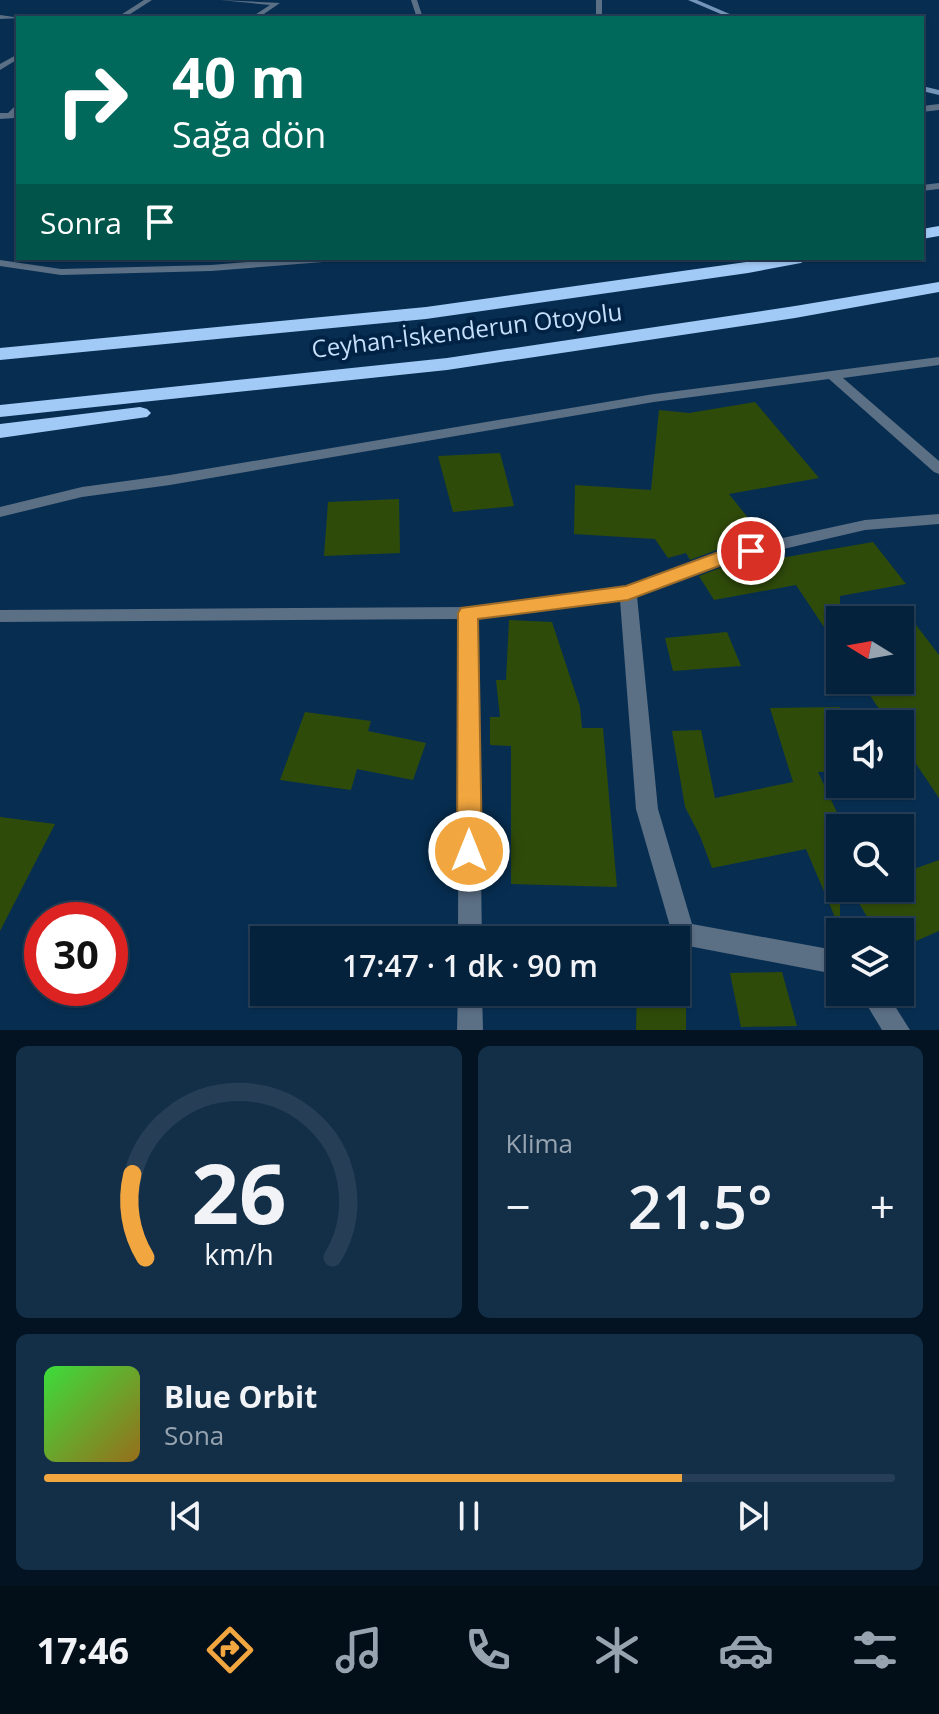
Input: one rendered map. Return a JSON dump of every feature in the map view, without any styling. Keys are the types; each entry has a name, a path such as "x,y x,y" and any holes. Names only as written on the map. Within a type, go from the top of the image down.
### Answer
{"highway":[{"name":"Ceyhan-İskenderun Otoyolu","path":"0,354 426,313 790,260"},
{"name":"Ceyhan-İskenderun Otoyolu","path":"0,411 447,364 795,312 939,287"},
{"path":"0,431 458,371 795,312"}],"street":[{"path":"122,16 149,0"},
{"path":"223,0 281,2"},
{"path":"691,0 731,16"},
{"path":"256,16 281,2"},
{"path":"96,260 99,272"},
{"path":"0,263 61,272 99,272 311,260"},
{"path":"0,512 82,492 170,480 654,398 939,361"},
{"path":"834,377 939,469"},
{"path":"0,616 468,613 628,593 723,557 865,525 939,519"},
{"path":"628,593 647,809 683,934 826,960"},
{"path":"468,613 470,926"},
{"path":"470,1006 470,1030"},
{"path":"881,1006 897,1030"}],"building":[{"path":"755,402 819,478 729,494 765,539 722,548 690,560 686,553 668,558 655,539 574,534 575,485 651,490 659,410 689,413"},
{"path":"500,453 514,506 453,512 438,456"},
{"path":"399,499 400,553 324,556 328,502"},
{"path":"873,542 906,584 840,596 840,606 826,606 826,630 796,585 714,600 699,576 777,553 781,558"},
{"path":"509,620 552,622 580,707 582,728 603,728 617,887 511,884 511,746 490,745 490,717 500,717 496,680 506,680"},
{"path":"914,622 939,655 939,798 914,761 914,710 880,710 869,694 914,694"},
{"path":"727,632 741,666 673,671 665,638"},
{"path":"840,707 840,710 826,710 826,772 818,772 826,789 826,798 830,798 838,814 826,814 826,896 806,849 712,868 685,807 672,731 701,730 715,798 793,782 770,708"},
{"path":"305,712 371,721 368,731 426,743 413,780 357,769 351,790 280,780"},
{"path":"0,817 55,824 0,931"},
{"path":"939,860 939,931 914,942 914,918 868,918 858,902 914,902 914,869"},
{"path":"829,902 840,902 840,918 835,918"},
{"path":"782,972 797,1026 741,1027 730,973"},
{"path":"637,1006 686,1006 686,1030 636,1030"}],"route":[{"path":"469,851 468,613 628,593 672,579 723,557 751,551"}]}
